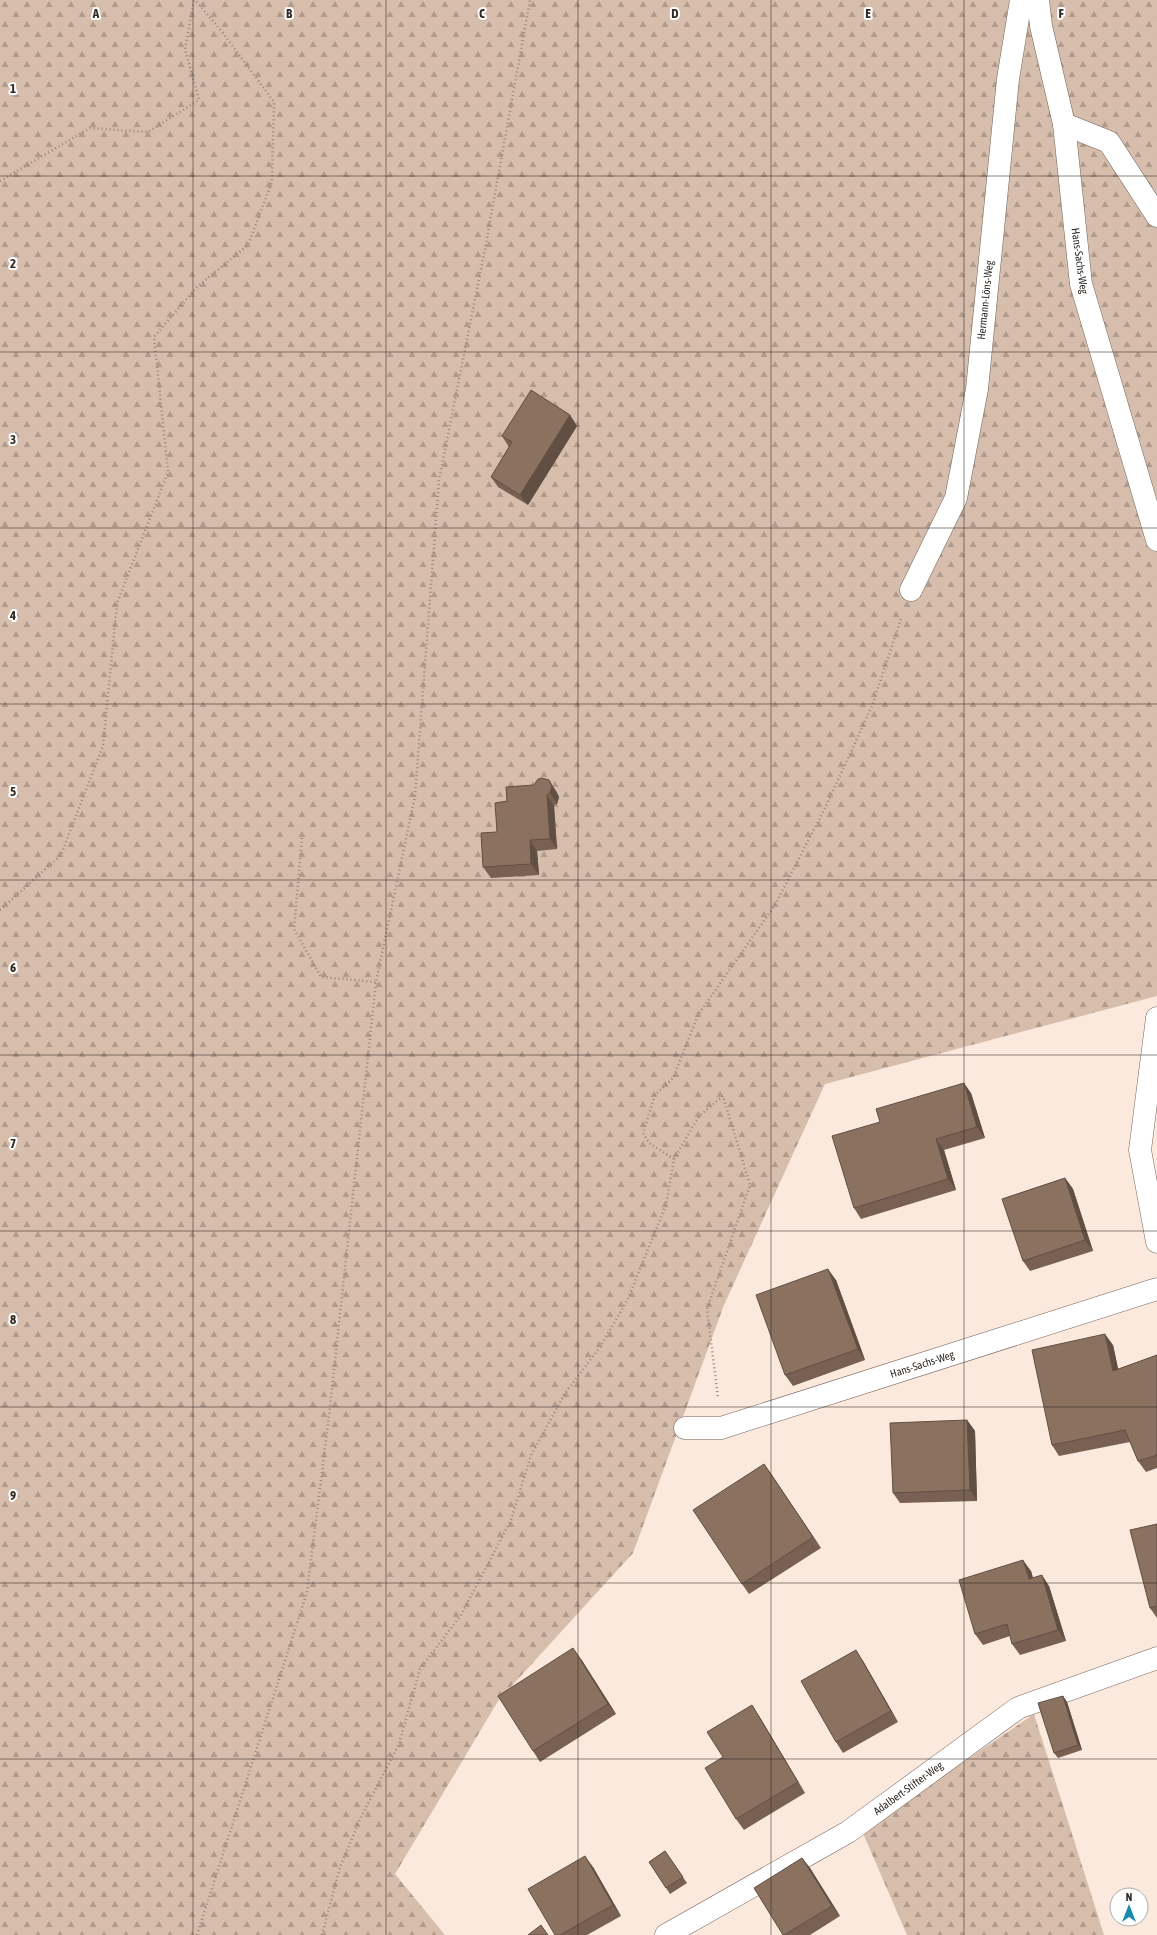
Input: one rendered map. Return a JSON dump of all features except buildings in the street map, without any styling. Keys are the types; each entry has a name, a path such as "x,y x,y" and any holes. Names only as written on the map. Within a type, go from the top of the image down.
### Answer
{"street":[{"name":"Hermann-Löns-Weg","path":"911,590 956,498 977,389 1008,79 1021,0"},
{"name":"Hans-Sachs-Weg","path":"1038,0 1041,26 1064,124 1081,284 1157,540"},
{"path":"1064,124 1109,142 1157,216"},
{"path":"1157,1018 1140,1150 1157,1242"},
{"name":"Hans-Sachs-Weg","path":"685,1428 721,1428 1157,1289"},
{"name":"Adalbert-Stifter-Weg","path":"666,1935 848,1832 1018,1708 1157,1658"}],"path":[{"path":"0,181 90,128 148,132 199,100 185,49 194,0"},
{"path":"0,910 61,855 103,746 117,603 168,472 154,337 197,287 248,245 272,182 274,102 223,33 194,0"},
{"path":"197,1935 307,1592 330,1409 376,982 415,796 439,480 485,249 530,0"},
{"path":"674,1159 648,1142 644,1133 655,1095 673,1078 698,1016 775,905 826,806 872,706 911,590"},
{"path":"302,838 294,929 321,977 376,982"},
{"path":"322,1935 340,1867 362,1815 398,1744 420,1669 461,1616 511,1520 531,1455 564,1395 600,1347 627,1301 666,1205 674,1159 699,1116 724,1096 750,1185 707,1309 721,1428"}],"green space":[{"path":"0,0 1157,0 1157,996 825,1084 724,1305 633,1553 498,1701 395,1874 445,1935 0,1935"},
{"path":"1034,1714 1104,1935 907,1935 862,1831"}]}
